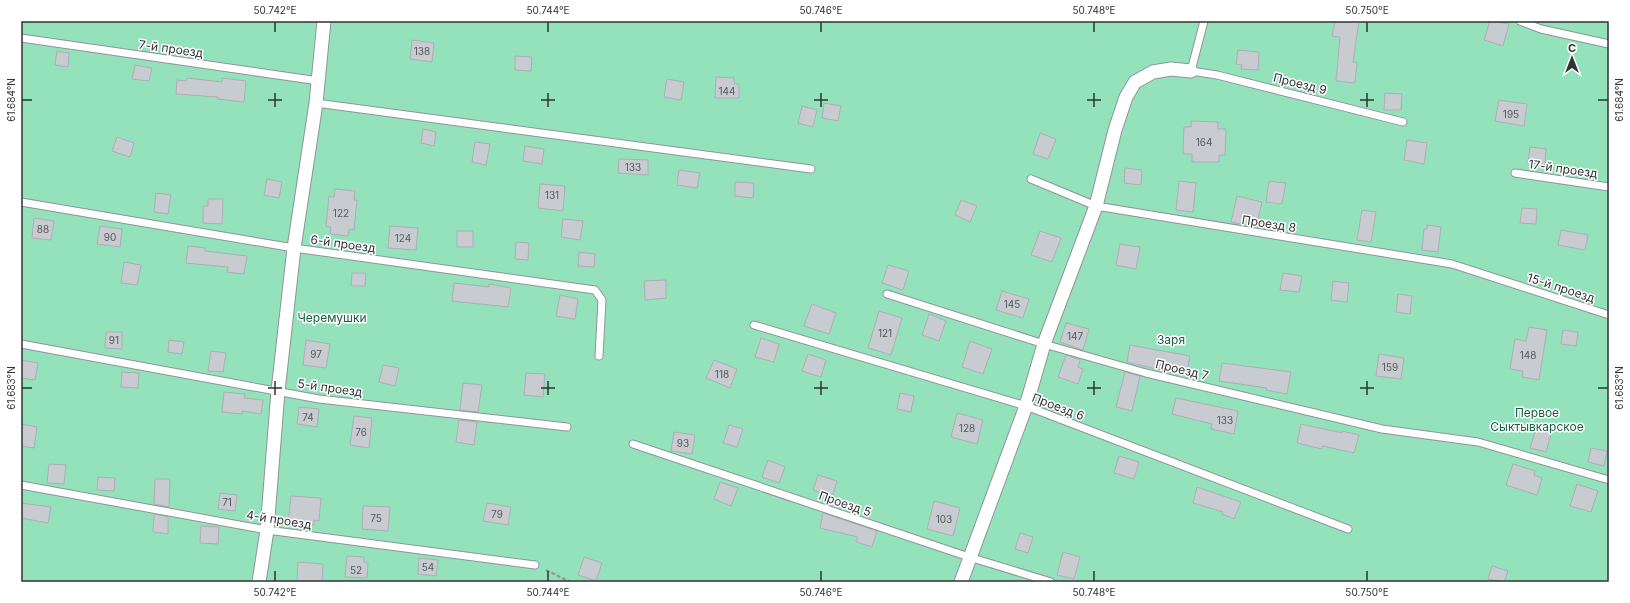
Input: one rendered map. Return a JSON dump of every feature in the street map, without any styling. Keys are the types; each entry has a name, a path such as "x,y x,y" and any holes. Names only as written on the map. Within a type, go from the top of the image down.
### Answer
{"street":[{"path":"259,582 267,530 278,391 294,248 316,103 324,21"},
{"path":"960,582 1026,406 1044,344 1096,206 1115,130 1126,97 1135,82 1153,72 1171,69 1191,71"}],"lane":[{"path":"1191,71 1204,21"},
{"path":"1520,21 1541,29 1609,44"},
{"name":"7-й проезд","path":"21,38 318,81"},
{"name":"Проезд 9","path":"1191,71 1217,75 1403,122"},
{"path":"316,103 811,169"},
{"name":"17-й проезд","path":"1515,173 1609,187"},
{"name":"Проезд 8","path":"1031,179 1096,206 1452,264 1506,282"},
{"name":"6-й проезд","path":"21,202 294,248 595,290 602,300 599,356"},
{"name":"15-й проезд","path":"1506,282 1609,315"},
{"name":"Проезд 7","path":"887,294 1044,344 1146,373 1382,429 1478,442 1609,480"},
{"name":"Проезд 6","path":"754,325 1026,406 1348,529"},
{"name":"5-й проезд","path":"21,344 319,399 567,427"},
{"name":"Проезд 5","path":"633,444 969,557 1051,582"},
{"name":"4-й проезд","path":"21,485 267,530 535,565"}],"path":[{"path":"535,565 570,582"}],"green space":[{"path":"21,21 1609,21 1609,582 21,582"}],"building":[{"path":"1335,21 1359,21 1353,62 1357,63 1355,83 1336,81 1340,37 1332,36"},
{"path":"1490,21 1509,24 1503,46 1484,40"},
{"path":"412,40 434,43 432,62 410,59"},
{"path":"1238,50 1259,52 1258,70 1241,69 1242,65 1236,64"},
{"path":"57,51 69,53 68,67 55,65"},
{"path":"515,56 532,57 531,71 515,70"},
{"path":"135,65 152,68 149,81 132,79"},
{"path":"716,77 734,78 734,84 739,84 739,98 715,98"},
{"path":"187,78 222,82 222,78 246,81 244,102 218,99 218,97 176,94 177,80 186,81"},
{"path":"667,79 684,82 681,100 664,97"},
{"path":"1385,93 1402,94 1401,110 1384,110"},
{"path":"1499,100 1527,104 1524,126 1495,121"},
{"path":"824,103 841,106 838,121 822,118"},
{"path":"802,106 817,110 813,127 798,123"},
{"path":"1191,121 1218,122 1218,129 1226,129 1225,155 1219,155 1219,162 1192,162 1192,154 1183,154 1184,127 1191,127"},
{"path":"423,129 436,132 434,146 421,143"},
{"path":"1040,133 1056,139 1048,159 1033,154"},
{"path":"117,137 134,143 130,157 112,151"},
{"path":"1407,140 1427,143 1424,164 1404,160"},
{"path":"475,142 490,144 486,165 472,162"},
{"path":"525,146 544,149 542,164 523,161"},
{"path":"1530,147 1546,149 1545,165 1528,162"},
{"path":"619,159 648,160 648,175 618,173"},
{"path":"1125,168 1142,170 1141,185 1124,183"},
{"path":"679,170 700,173 697,188 677,185"},
{"path":"267,179 282,182 279,198 264,195"},
{"path":"1179,181 1196,183 1193,212 1176,210"},
{"path":"1269,181 1286,183 1282,204 1266,202"},
{"path":"735,182 754,183 753,198 735,196"},
{"path":"540,184 565,186 563,211 538,208"},
{"path":"335,189 355,191 354,200 357,200 354,230 349,229 348,236 330,234 331,227 326,226 329,196 334,197"},
{"path":"156,193 171,195 168,214 154,212"},
{"path":"1237,196 1262,202 1256,227 1231,222"},
{"path":"208,199 223,199 222,224 203,223 203,206 208,206"},
{"path":"961,200 977,206 970,222 955,215"},
{"path":"1522,208 1537,209 1536,224 1520,223"},
{"path":"1362,210 1376,212 1371,242 1357,240"},
{"path":"34,218 54,221 51,240 32,238"},
{"path":"563,219 583,221 580,240 561,237"},
{"path":"1427,225 1441,227 1438,252 1422,250 1424,229 1427,229"},
{"path":"100,226 122,229 120,247 97,244"},
{"path":"390,226 418,228 416,250 388,248"},
{"path":"1561,230 1588,235 1585,250 1558,245"},
{"path":"457,231 473,231 473,247 457,247"},
{"path":"1040,231 1061,238 1052,262 1031,255"},
{"path":"516,242 529,243 528,260 515,259"},
{"path":"1120,244 1140,247 1136,269 1116,265"},
{"path":"188,246 205,248 205,251 247,256 244,274 227,272 228,267 186,263"},
{"path":"579,252 595,254 594,267 578,266"},
{"path":"124,262 141,265 137,285 121,283"},
{"path":"888,265 909,271 903,290 882,283"},
{"path":"352,273 366,273 365,286 351,286"},
{"path":"1283,273 1302,276 1299,292 1280,290"},
{"path":"666,280 666,298 645,300 644,281"},
{"path":"1333,281 1349,283 1347,302 1331,300"},
{"path":"454,283 489,287 489,284 511,288 508,307 452,301"},
{"path":"1002,291 1029,299 1023,318 996,310"},
{"path":"1398,294 1412,296 1410,314 1396,312"},
{"path":"560,295 578,299 575,319 556,316"},
{"path":"812,304 836,313 829,334 804,326"},
{"path":"879,311 902,318 891,355 868,348"},
{"path":"929,314 946,321 939,341 922,335"},
{"path":"1066,323 1089,329 1083,350 1060,342"},
{"path":"1529,327 1547,330 1539,380 1522,377 1523,371 1510,369 1515,339 1526,341"},
{"path":"1563,330 1578,332 1576,346 1561,344"},
{"path":"106,332 122,332 122,349 105,348"},
{"path":"761,338 779,344 774,362 755,357"},
{"path":"169,340 184,342 182,354 168,352"},
{"path":"306,340 330,344 326,368 303,365"},
{"path":"970,341 992,349 983,374 962,367"},
{"path":"1130,345 1190,356 1186,376 1127,362"},
{"path":"211,351 226,353 223,372 208,371"},
{"path":"808,354 826,360 821,377 802,371"},
{"path":"1379,354 1404,358 1401,379 1376,376"},
{"path":"1066,355 1080,360 1078,367 1083,369 1078,384 1058,377"},
{"path":"21,360 38,363 35,380 21,378"},
{"path":"714,360 737,369 730,388 706,378"},
{"path":"1222,363 1291,372 1287,394 1266,390 1267,388 1219,381"},
{"path":"383,365 399,368 395,386 379,382"},
{"path":"122,372 139,373 138,388 121,387"},
{"path":"1125,372 1140,376 1132,411 1116,407"},
{"path":"526,373 545,374 543,397 524,395"},
{"path":"463,383 482,385 478,412 460,410"},
{"path":"224,392 245,394 244,398 263,400 261,414 242,411 242,414 222,412"},
{"path":"900,393 914,396 911,412 897,409"},
{"path":"1176,398 1238,411 1234,434 1211,429 1212,424 1172,414"},
{"path":"299,407 319,409 317,427 297,424"},
{"path":"957,413 983,420 977,444 951,437"},
{"path":"354,416 372,418 369,448 350,445"},
{"path":"459,420 477,422 474,445 456,442"},
{"path":"21,424 37,427 34,448 21,446"},
{"path":"1301,424 1342,433 1342,431 1359,435 1354,453 1323,446 1322,449 1297,443"},
{"path":"729,425 743,429 737,447 723,443"},
{"path":"1536,429 1551,434 1546,452 1530,448"},
{"path":"674,432 695,435 692,454 671,451"},
{"path":"1591,448 1607,451 1604,466 1588,462"},
{"path":"1119,456 1139,462 1134,479 1114,473"},
{"path":"768,460 785,467 779,483 762,477"},
{"path":"49,464 66,465 64,484 47,483"},
{"path":"1513,464 1535,471 1534,475 1542,478 1537,495 1506,485"},
{"path":"818,475 837,481 832,497 813,490"},
{"path":"98,477 115,478 114,491 97,490"},
{"path":"155,479 170,479 169,507 154,504"},
{"path":"720,482 738,488 731,506 714,499"},
{"path":"1577,484 1598,491 1591,512 1570,506"},
{"path":"1197,487 1241,502 1234,519 1222,514 1223,512 1193,503"},
{"path":"220,493 237,495 235,511 218,509"},
{"path":"291,496 321,498 319,521 314,520 314,525 288,523"},
{"path":"934,501 960,508 953,536 927,529"},
{"path":"21,503 51,507 48,523 21,518"},
{"path":"487,503 511,507 508,525 483,521"},
{"path":"363,506 390,507 388,531 362,529"},
{"path":"823,513 877,531 872,547 856,542 858,537 820,528"},
{"path":"154,514 168,517 168,534 153,532"},
{"path":"201,526 219,527 218,544 200,543"},
{"path":"1020,533 1033,537 1028,553 1015,549"},
{"path":"1063,552 1080,557 1074,579 1057,575"},
{"path":"347,556 364,557 364,562 368,563 367,578 345,577"},
{"path":"584,557 602,563 596,581 578,575"},
{"path":"419,558 438,560 436,576 418,574"},
{"path":"298,562 323,564 322,582 297,582"},
{"path":"1492,566 1508,571 1504,582 1488,579"}],"park label":[{"name":"Черемушки","path":"332,318"},
{"name":"Заря","path":"1171,340"},
{"name":"Первое Сыктывкарское","path":"1537,420"}]}
